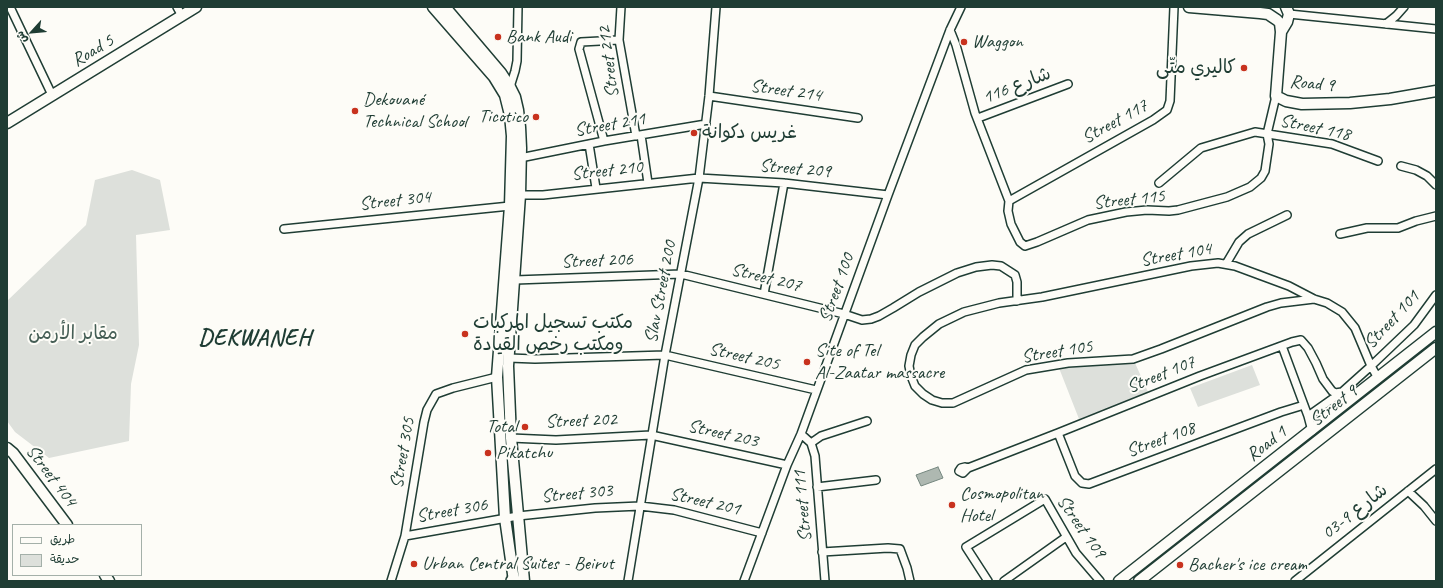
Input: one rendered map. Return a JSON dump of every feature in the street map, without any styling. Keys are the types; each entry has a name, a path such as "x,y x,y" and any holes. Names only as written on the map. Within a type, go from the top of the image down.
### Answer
{"main road":[{"name":"Road 5","path":"7,123 179,12 196,7"},
{"path":"433,7 494,77 502,89 507,101 512,136 510,206 497,377 506,518 514,581"},
{"path":"445,7 501,73 515,97 518,110 520,127 520,195 515,280 508,358 508,396 524,581"},
{"path":"1189,7 1260,13 1274,17 1280,23 1281,32"},
{"name":"Road 9","path":"1288,11 1281,32 1276,96 1282,100 1317,104 1376,101 1436,91"},
{"name":"Road 1","path":"1119,581 1312,431 1436,332"},
{"name":"Street 9","path":"1139,581 1436,349"},
{"name":"Street 404","path":"7,448 13,453 66,524"}],"street":[{"path":"10,7 52,95"},
{"path":"510,87 517,61 518,7"},
{"name":"Street 212","path":"621,7 619,40 648,183"},
{"name":"Slav Street 200","path":"628,581 665,355 699,178 709,96 716,7"},
{"name":"Street 100","path":"744,581 787,465 801,434 950,30 961,7"},
{"name":"Street 117","path":"1009,201 1167,110 1170,101 1174,7"},
{"path":"1250,12 1268,7"},
{"path":"1386,24 1404,7"},
{"path":"1288,11 1436,29"},
{"name":"Street 115","path":"950,30 978,118 1009,201 1008,211 1011,224 1020,242 1025,246 1076,224 1093,219 1147,210 1168,211 1192,207 1250,187 1261,178 1265,171 1269,144 1267,134 1276,96"},
{"path":"604,141 579,49 581,42 619,40"},
{"name":"شارع 116","path":"978,118 1068,84"},
{"name":"Street 214","path":"709,96 858,118"},
{"name":"Street 211","path":"520,158 604,141 706,124"},
{"name":"Street 118","path":"1159,183 1201,148 1255,132 1332,144 1378,161"},
{"path":"589,144 596,188"},
{"path":"1401,166 1416,170 1427,176 1436,185"},
{"name":"Street 209","path":"699,178 784,183 888,195"},
{"name":"Street 210","path":"520,195 543,195 596,188 699,178"},
{"path":"764,294 784,183"},
{"name":"Street 304","path":"284,229 510,206"},
{"path":"1226,264 1239,242 1248,234 1288,215"},
{"path":"1340,234 1367,228 1398,228 1416,221 1436,216"},
{"name":"Street 104","path":"1017,301 1091,288 1191,266 1218,263 1226,264 1289,286 1336,308 1348,317 1355,328 1371,366 1378,378"},
{"name":"Street 207","path":"681,274 844,314 862,320 871,318 893,308 919,292 957,273 976,267 992,265 1001,266 1014,276 1017,282 1017,301"},
{"name":"Street 206","path":"515,280 681,274"},
{"name":"Street 101","path":"1308,416 1342,392 1371,366 1414,325 1436,295"},
{"name":"Street 105","path":"1017,301 999,303 964,312 939,324 923,337 915,345 909,366 915,386 932,400 942,403 953,403 1026,370 1068,363 1120,360 1143,356 1267,307 1281,303 1314,299"},
{"name":"Street 107","path":"968,468 1058,434 1181,383 1301,340 1308,348 1330,390 1335,393 1342,392"},
{"path":"1282,346 1308,416 1312,431"},
{"name":"Street 205","path":"508,358 535,359 665,355 816,390"},
{"name":"Street 305","path":"391,581 405,536 427,410 436,394 453,388 497,377"},
{"path":"1337,411 1342,400 1342,392 1354,394 1360,393"},
{"name":"Street 108","path":"1058,434 1076,476 1082,483 1089,484 1281,412 1304,405"},
{"path":"811,443 821,436 867,421"},
{"name":"Street 111","path":"801,434 811,443 814,456 825,581"},
{"name":"Street 202","path":"511,438 556,440 651,435"},
{"name":"Street 203","path":"651,435 787,465"},
{"name":"شارع 9-03","path":"1295,581 1436,469"},
{"path":"817,487 876,480"},
{"path":"1408,491 1424,506 1436,521"},
{"name":"Street 109","path":"988,581 966,546 1045,499 1076,552 1100,581"},
{"name":"Street 303","path":"506,518 595,508 640,506"},
{"name":"Street 201","path":"640,506 674,510 762,532"},
{"name":"Street 306","path":"405,536 506,518"},
{"path":"1004,581 1066,537"},
{"path":"822,552 888,548 900,549 910,581"}],"green space":[{"name":"مقابر الأرمن","path":"132,170 160,180 170,230 136,235 139,345 131,384 129,441 49,458 15,432 7,421 7,301 86,225 95,180"},
{"path":"1135,363 1148,392 1079,419 1059,368"},
{"path":"1252,365 1260,385 1198,407 1190,388"}],"shaded area":[{"path":"938,467 943,478 921,486 916,475"}],"place":[{"name":"Bank Audi","path":"498,37"},
{"name":"Waggon","path":"964,42"},
{"name":"كاليري متّى","path":"1244,68"},
{"name":"Dekouané Technical School","path":"355,111"},
{"name":"Ticotico","path":"536,117"},
{"name":"غريس دكوانة","path":"694,133"},
{"name":"مكتب تسجيل المركبات ومكتب رخص القيادة","path":"465,334"},
{"name":"Site of Tel Al-Zaatar massacre","path":"807,362"},
{"name":"Total","path":"525,427"},
{"name":"Pikatchu","path":"488,453"},
{"name":"Cosmopolitan Hotel","path":"952,505"},
{"name":"Urban Central Suites - Beirut","path":"414,564"},
{"name":"Bacher's ice cream","path":"1180,565"}],"district":[{"name":"DEKWANEH","path":"255,339"}]}
